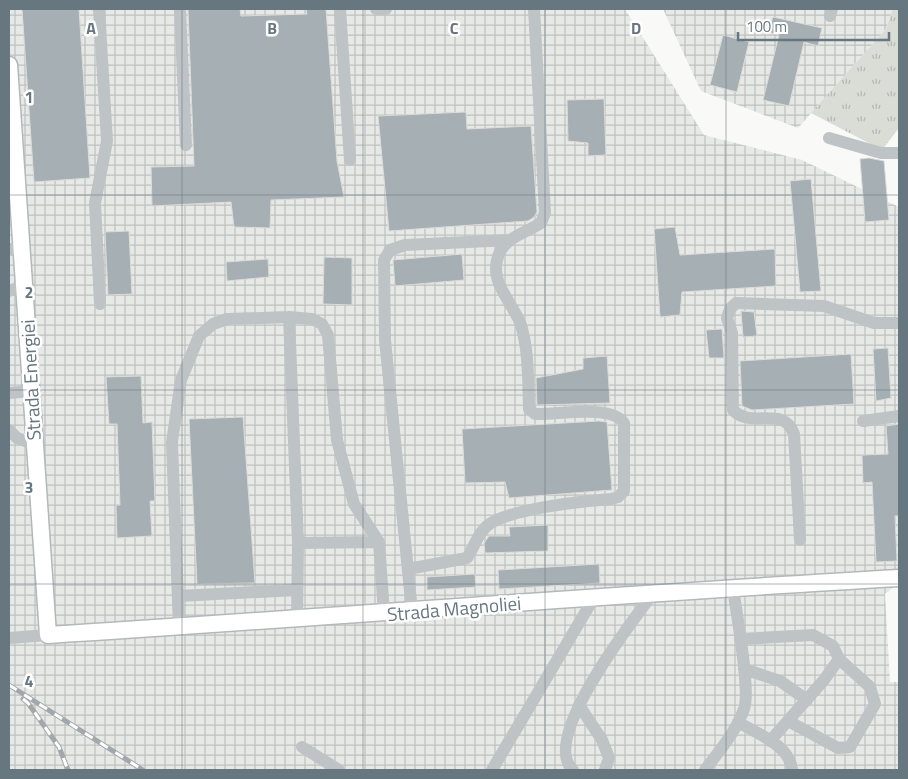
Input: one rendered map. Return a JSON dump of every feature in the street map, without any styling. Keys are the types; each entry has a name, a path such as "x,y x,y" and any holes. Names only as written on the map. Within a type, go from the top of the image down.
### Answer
{"main road":[{"name":"Strada Energiei","path":"9,65 15,249 25,285 48,635"},
{"name":"Strada Magnoliei","path":"48,635 384,614 654,592 899,578"}],"street":[{"path":"99,9 107,141 95,203 100,304"},
{"path":"180,9 186,145"},
{"path":"340,9 350,160"},
{"path":"376,9 386,9"},
{"path":"408,569 467,558 481,531 489,524 544,507 611,499 618,497 624,491 624,423 621,418 608,412 535,414 529,409 526,341 520,322 497,281 498,255 510,240 541,223 545,213 534,9"},
{"path":"829,138 881,153 899,153"},
{"path":"412,611 385,340 384,260 390,250 405,245 510,240"},
{"path":"9,291 25,285"},
{"path":"800,540 794,434 791,425 784,420 774,418 747,419 733,410 732,333 727,318 730,309 736,303 824,306 874,323 899,323"},
{"path":"289,317 298,543 297,619"},
{"path":"179,627 172,442 181,380 199,336 213,324 226,319 289,317 312,319 322,324 328,335 337,440 354,504 379,542 384,614"},
{"path":"9,393 32,391"},
{"path":"864,421 899,416"},
{"path":"9,430 17,438 34,444"},
{"path":"298,543 379,542"},
{"path":"705,770 738,722 745,707 744,670 733,588"},
{"path":"178,596 297,590"},
{"path":"573,770 565,751 579,705 608,654 654,592"},
{"path":"492,770 595,596"},
{"name":"Strada Magnoliei","path":"9,638 48,635"},
{"path":"740,639 813,635 833,646 839,659 870,687 875,704 850,747 838,748 788,721"},
{"path":"770,741 807,700 839,659"},
{"path":"744,670 780,681 807,700"},
{"path":"579,705 602,740 608,758 605,770"},
{"path":"738,722 784,750 792,761 792,770"},
{"path":"302,747 340,770"}],"shaded area":[{"path":"9,9 625,9 704,135 802,160 899,207 899,583 885,594 890,682 899,682 899,770 9,770"},
{"path":"663,9 893,9 886,29 798,128 701,91"}],"green space":[{"path":"893,9 899,9 899,128 882,150 811,113 886,29"}],"building":[{"path":"22,9 79,9 90,178 34,182"},
{"path":"188,9 240,9 241,16 307,14 306,9 326,9 337,161 344,197 271,200 270,228 234,227 231,202 152,206 151,167 194,166"},
{"path":"773,17 822,28 818,46 804,42 789,106 763,100 779,35 768,32"},
{"path":"723,35 749,42 737,92 710,85"},
{"path":"604,99 606,155 588,156 588,143 568,141 567,100"},
{"path":"466,112 467,129 531,126 537,212 534,217 528,221 389,231 378,116"},
{"path":"869,158 884,161 889,220 865,222 860,159"},
{"path":"811,179 821,291 800,292 790,181"},
{"path":"675,227 680,255 775,249 776,286 682,292 680,315 660,317 654,229"},
{"path":"129,231 132,294 108,295 105,232"},
{"path":"462,254 464,280 395,286 393,260"},
{"path":"324,257 352,258 352,305 323,304"},
{"path":"268,259 269,277 227,281 226,262"},
{"path":"741,311 754,312 757,336 743,337"},
{"path":"722,329 724,358 709,358 706,330"},
{"path":"888,348 891,398 876,401 873,349"},
{"path":"851,354 854,404 752,410 742,406 740,361"},
{"path":"607,356 610,403 537,405 536,378 583,369 583,358"},
{"path":"141,376 143,423 152,422 155,501 150,501 152,536 117,538 116,505 120,505 117,424 109,424 106,377"},
{"path":"243,417 255,583 197,584 189,419"},
{"path":"607,422 612,490 509,498 505,482 465,483 462,429"},
{"path":"899,424 899,516 895,516 897,561 876,562 872,482 863,483 862,455 888,454 886,426"},
{"path":"548,525 548,551 485,553 484,543 489,536 510,536 509,527"},
{"path":"599,564 600,583 499,589 498,570"},
{"path":"475,574 476,587 427,590 427,577"}],"railway":[{"path":"9,685 143,770"},
{"path":"23,699 28,703 59,747 68,770"}]}
